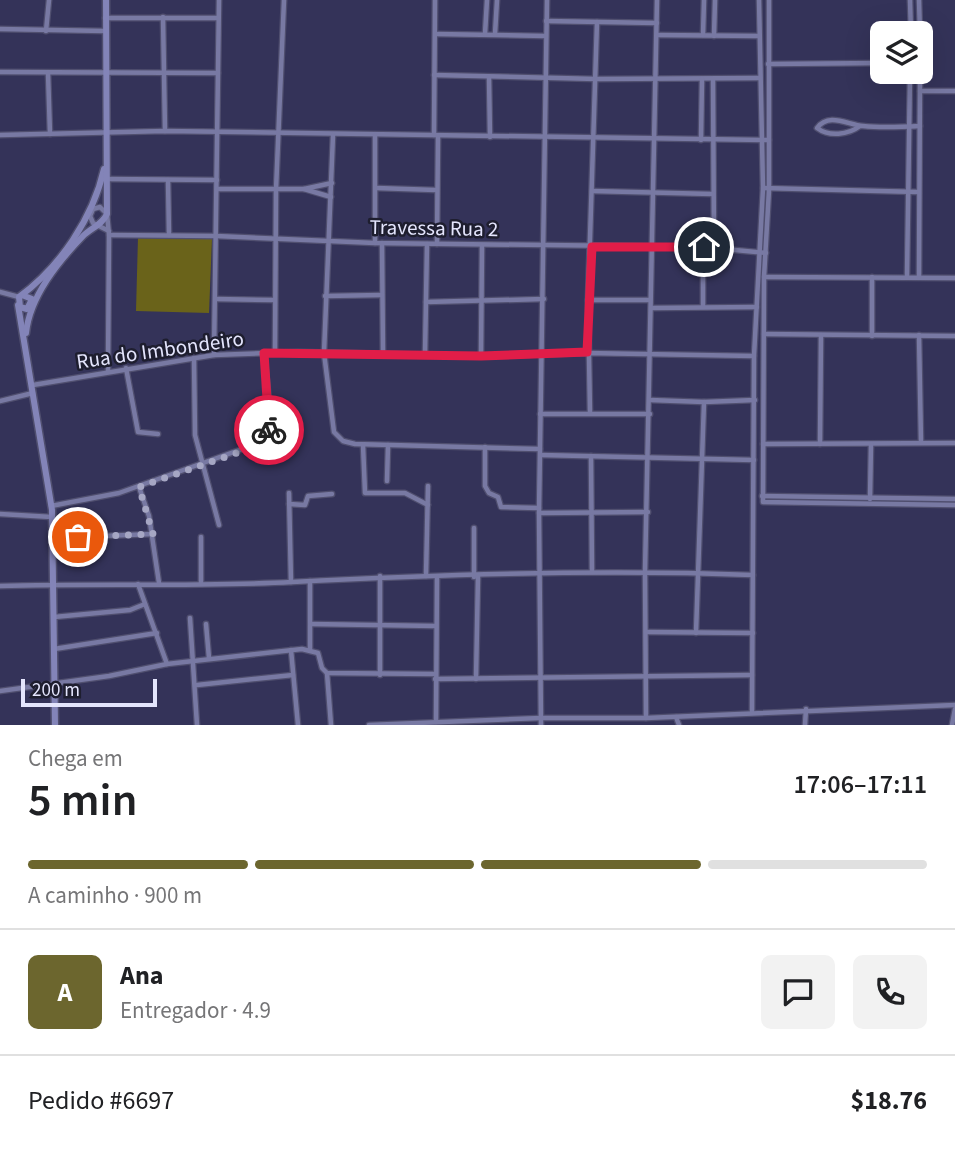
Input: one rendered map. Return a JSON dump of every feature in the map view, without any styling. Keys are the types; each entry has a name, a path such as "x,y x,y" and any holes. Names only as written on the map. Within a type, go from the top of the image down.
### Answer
{"main road":[{"path":"20,299 24,309 32,304 78,241 107,214 106,0"},
{"path":"20,299 42,277 91,212 106,160"},
{"path":"20,299 29,295 32,304 26,339"},
{"path":"20,299 52,517 55,725"}],"street":[{"path":"46,31 49,0"},
{"path":"214,355 219,0"},
{"path":"275,353 276,190 284,0"},
{"path":"435,0 437,244"},
{"path":"485,34 487,0"},
{"path":"495,33 497,0"},
{"path":"541,725 539,511 547,0"},
{"path":"646,718 645,572 657,0"},
{"path":"703,35 704,0"},
{"path":"714,36 715,0"},
{"path":"752,711 754,356 763,188 759,0"},
{"path":"769,0 769,190 764,276 762,496 766,504 955,505"},
{"path":"911,0 911,21"},
{"path":"919,0 920,21"},
{"path":"106,18 218,18"},
{"path":"163,18 165,131"},
{"path":"546,21 657,23"},
{"path":"590,413 587,352 596,138 597,22"},
{"path":"0,30 105,31"},
{"path":"436,34 546,36"},
{"path":"657,35 759,36"},
{"path":"768,64 870,63"},
{"path":"0,72 218,73"},
{"path":"48,73 50,134"},
{"path":"434,75 597,79 759,78"},
{"path":"489,77 490,137"},
{"path":"701,139 702,79"},
{"path":"713,79 714,247"},
{"path":"907,276 911,84"},
{"path":"919,277 920,84"},
{"path":"920,91 955,92"},
{"path":"860,126 849,120 833,120 825,121 817,128 824,132 839,133 860,126 920,126"},
{"path":"0,135 165,131 769,140"},
{"path":"333,135 324,353 331,426 343,441 363,444 485,447 591,456 754,460"},
{"path":"374,243 375,135"},
{"path":"106,179 217,180"},
{"path":"168,180 169,235"},
{"path":"217,189 303,189 332,183"},
{"path":"376,188 436,190"},
{"path":"763,188 918,192"},
{"path":"303,189 331,197"},
{"path":"592,191 713,194"},
{"path":"108,371 109,233 107,214 100,207 91,212 91,220 109,233"},
{"name":"Travessa Rua 2","path":"109,233 374,243 714,247 766,253"},
{"path":"382,243 383,354"},
{"path":"425,355 427,244"},
{"path":"481,356 482,245"},
{"path":"703,306 704,247"},
{"path":"908,248 920,248"},
{"path":"764,276 955,278"},
{"path":"872,277 872,336"},
{"path":"0,292 20,299"},
{"path":"325,296 382,295"},
{"path":"216,299 274,299"},
{"path":"426,302 544,299"},
{"path":"588,300 650,300"},
{"path":"651,309 757,307"},
{"path":"764,334 955,336"},
{"path":"820,444 821,335"},
{"path":"919,335 920,442"},
{"name":"Rua do Imbondeiro","path":"0,401 34,389 108,371 214,355 324,353 481,356 587,352 754,356"},
{"path":"51,506 100,498 139,487 257,446 268,438 264,353"},
{"path":"194,357 194,423 219,525"},
{"path":"126,368 138,432 158,434"},
{"path":"650,400 755,400"},
{"path":"696,633 704,402"},
{"path":"540,414 650,414"},
{"path":"763,444 955,443"},
{"path":"363,444 365,493 405,493 428,505"},
{"path":"870,499 871,444"},
{"path":"387,481 388,445"},
{"path":"485,447 485,486 489,493 498,497 501,507 539,511 648,512"},
{"path":"591,456 592,572"},
{"path":"426,576 428,486"},
{"path":"139,487 153,534 159,583"},
{"path":"289,493 290,582"},
{"path":"289,504 306,505 309,496 332,494"},
{"path":"762,496 955,499"},
{"path":"0,514 52,517"},
{"path":"474,528 476,679"},
{"path":"53,538 153,534"},
{"path":"201,537 201,583"},
{"path":"0,586 290,582 380,576 437,577 540,572 753,575"},
{"path":"380,576 380,676"},
{"path":"436,722 437,577"},
{"path":"310,581 310,649"},
{"path":"138,584 167,663"},
{"path":"54,617 131,610 145,604"},
{"path":"190,618 197,685 197,725"},
{"path":"206,624 209,658"},
{"path":"311,624 436,626"},
{"path":"646,632 753,633"},
{"path":"54,649 157,633"},
{"path":"0,691 109,676 167,663 310,649 319,654 321,668 327,673 476,679 647,674 752,675"},
{"path":"291,650 298,725"},
{"path":"327,673 331,725"},
{"path":"197,685 293,675"},
{"path":"369,725 541,718 612,722 752,711 955,707 952,725"},
{"path":"805,725 806,709"},
{"path":"676,717 679,725"}],"shaded area":[{"path":"138,237 212,239 209,313 136,311"}],"way so far":[{"path":"78,537 153,534 139,487 257,446 268,439 269,430"}],"route":[{"path":"269,430 264,353 481,356 587,352 592,247 704,247"}]}
